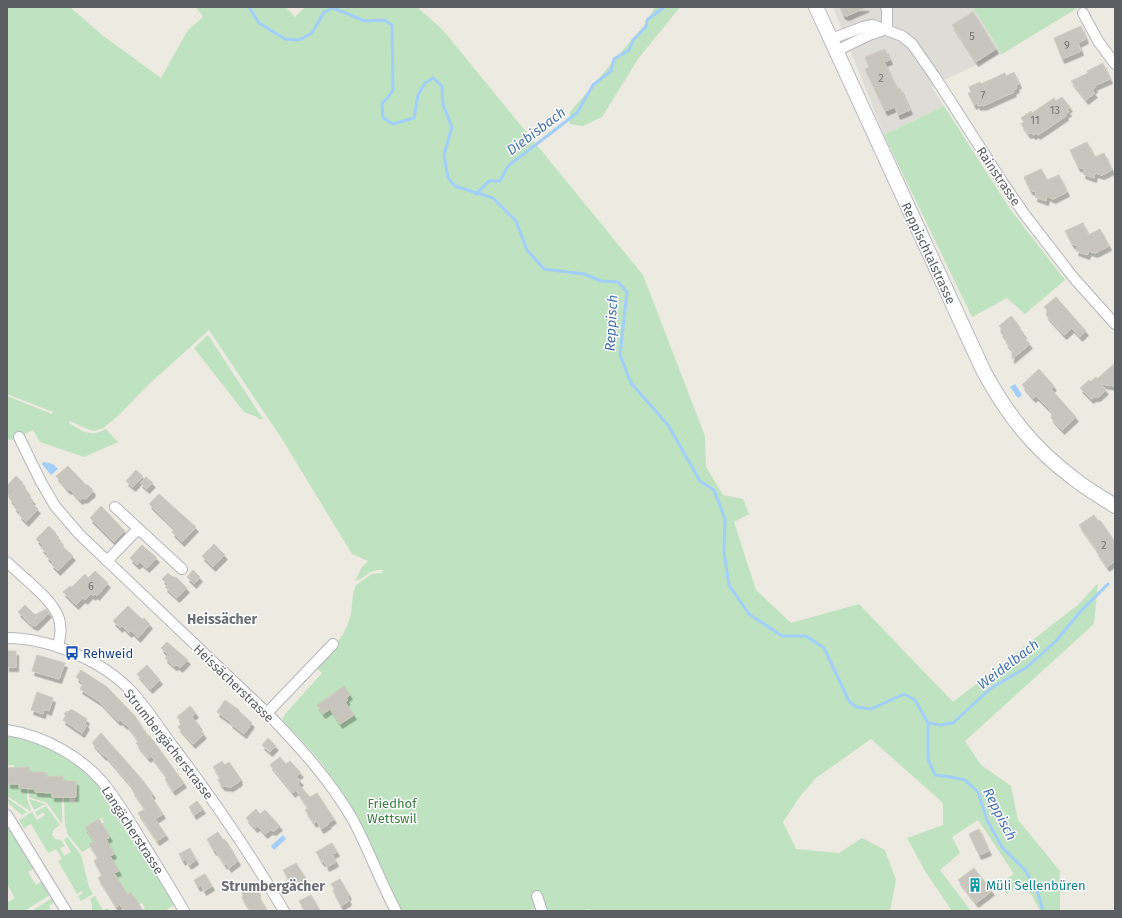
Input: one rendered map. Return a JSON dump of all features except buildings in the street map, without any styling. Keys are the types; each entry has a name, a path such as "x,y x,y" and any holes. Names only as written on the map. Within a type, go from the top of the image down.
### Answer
{"main road":[{"name":"Reppischtalstrasse","path":"816,7 984,372 997,396 1023,432 1054,463 1072,478 1115,506"}],"street":[{"path":"833,45 887,29 886,7"},
{"path":"1083,13 1098,41 1115,64"},
{"name":"Rainstrasse","path":"833,45 863,27 873,25 887,29 902,36 912,44 1025,215 1073,277 1115,324"},
{"name":"Heissächerstrasse","path":"19,436 41,482 55,506 80,535 267,713 319,771 353,820 396,911"},
{"path":"115,507 182,569"},
{"path":"107,561 138,529"},
{"path":"7,562 51,604 59,619 61,632 58,647"},
{"name":"Strumbergächerstrasse","path":"7,638 33,640 58,647 96,665 132,692 231,825 254,860 284,911"},
{"path":"267,713 333,644"},
{"name":"Langächerstrasse","path":"7,730 30,736 54,745 84,764 108,788 130,821 184,911"},
{"path":"7,815 66,911"},
{"path":"537,896 542,911"}],"shaded area":[{"path":"833,7 973,7 1002,54 941,81 932,87 944,106 884,135"}],"green space":[{"name":"Friedhof Wettswil","path":"7,7 70,7 102,35 161,78 188,30 203,17 196,7 285,7 295,17 305,7 417,7 442,29 643,275 705,436 706,467 723,495 743,499 749,514 734,522 756,590 791,623 859,604 953,702 1079,604 1098,583 1094,624 965,741 981,765 1011,786 1018,820 1060,871 1060,911 1040,911 1026,884 1006,894 1001,882 1014,874 978,820 952,837 960,853 940,870 971,911 952,911 925,871 907,838 943,825 943,803 871,739 816,778 801,795 783,822 796,849 839,853 862,838 885,850 896,880 890,911 589,911 588,909 583,911 539,911 537,907 529,911 402,911 358,822 338,787 317,758 283,721 286,713 322,673 316,668 336,645 344,632 350,618 353,593 356,585 372,574 382,573 383,570 370,572 359,580 355,581 362,567 368,561 352,554 282,439 209,330 147,386 118,416 103,428 94,431 70,421 69,423 82,431 91,433 101,432 106,429 118,442 84,457 40,442 33,430 12,440 7,439 7,396 52,414 53,412 7,394"},
{"path":"655,7 680,7 638,59 602,117 583,126 570,124 570,112 647,22"},
{"path":"973,7 1079,7 1002,54"},
{"path":"944,106 1010,209 1065,280 1025,314 1007,298 972,317 884,135"},
{"path":"208,335 263,419 261,420 244,412 194,348"},
{"path":"7,736 20,738 46,747 69,760 90,776 115,808 175,904 165,911 140,911 145,908 142,903 139,905 131,892 127,894 114,873 118,871 110,856 114,854 106,840 110,837 102,824 104,822 101,818 85,827 94,841 91,847 82,852 68,835 65,825 64,798 69,798 69,802 75,802 76,781 63,781 63,776 46,777 46,772 29,772 29,767 14,767 14,765 8,765 8,784 19,784 19,788 27,789 27,799 31,810 30,811 7,796"},
{"path":"29,789 35,789 36,792 52,793 52,797 62,798 62,824 47,803 29,797"},
{"path":"7,798 27,812 22,815 9,804"},
{"path":"29,799 45,804 34,810"},
{"path":"46,806 60,825 54,829 52,834 55,839 61,840 65,846 60,848 64,856 71,852 64,840 67,837 81,855 89,887 93,894 81,901 78,896 83,893 82,891 77,894 58,861 62,859 56,849 48,853 31,824 24,828 19,820 32,812 37,820 45,815 43,812 37,816 35,812"},
{"path":"7,825 34,868 28,872 36,885 42,881 50,895 24,911 7,911 7,903 15,898 7,884"},
{"path":"95,896 103,910 108,908 110,911 92,911 90,899"},
{"path":"52,898 55,902 49,906 51,911 32,911"}],"water":[{"path":"1015,384 1022,395 1018,398 1010,387"},
{"path":"43,462 53,464 58,469 51,475 42,464"},
{"path":"283,835 286,839 274,850 271,846"}],"waterway":[{"name":"Reppisch","path":"249,7 259,23 285,39 299,40 312,33 324,12 333,8 365,21 384,20 392,25 393,91 382,104 383,118 393,124 414,118 418,95 425,83 433,78 442,86 443,105 452,127 444,155 448,178 455,186 493,198 516,221 527,250 544,269 584,274 601,281 618,282 627,292 620,355 631,383 668,425 700,481 714,490 725,519 724,552 729,585 749,614 782,636 806,636 824,648 849,701 856,707 871,709 904,694 915,700 928,723 928,759 935,775 965,780 978,792 987,820 1002,847 1025,870 1038,893 1043,911"},
{"name":"Diebisbach","path":"476,194 489,181 500,181 508,166 577,113 593,85 611,71 614,59 629,50 633,40 646,27 647,20 664,7"},
{"name":"Weidelbach","path":"928,723 941,725 953,723 990,689 1027,667 1056,641 1080,612 1108,584"}],"place":[{"name":"Rehweid","path":"72,653"},
{"name":"Müli Sellenbüren","path":"975,885"}],"district":[{"name":"Heissächer","path":"222,619"},
{"name":"Strumbergächer","path":"273,886"}]}
